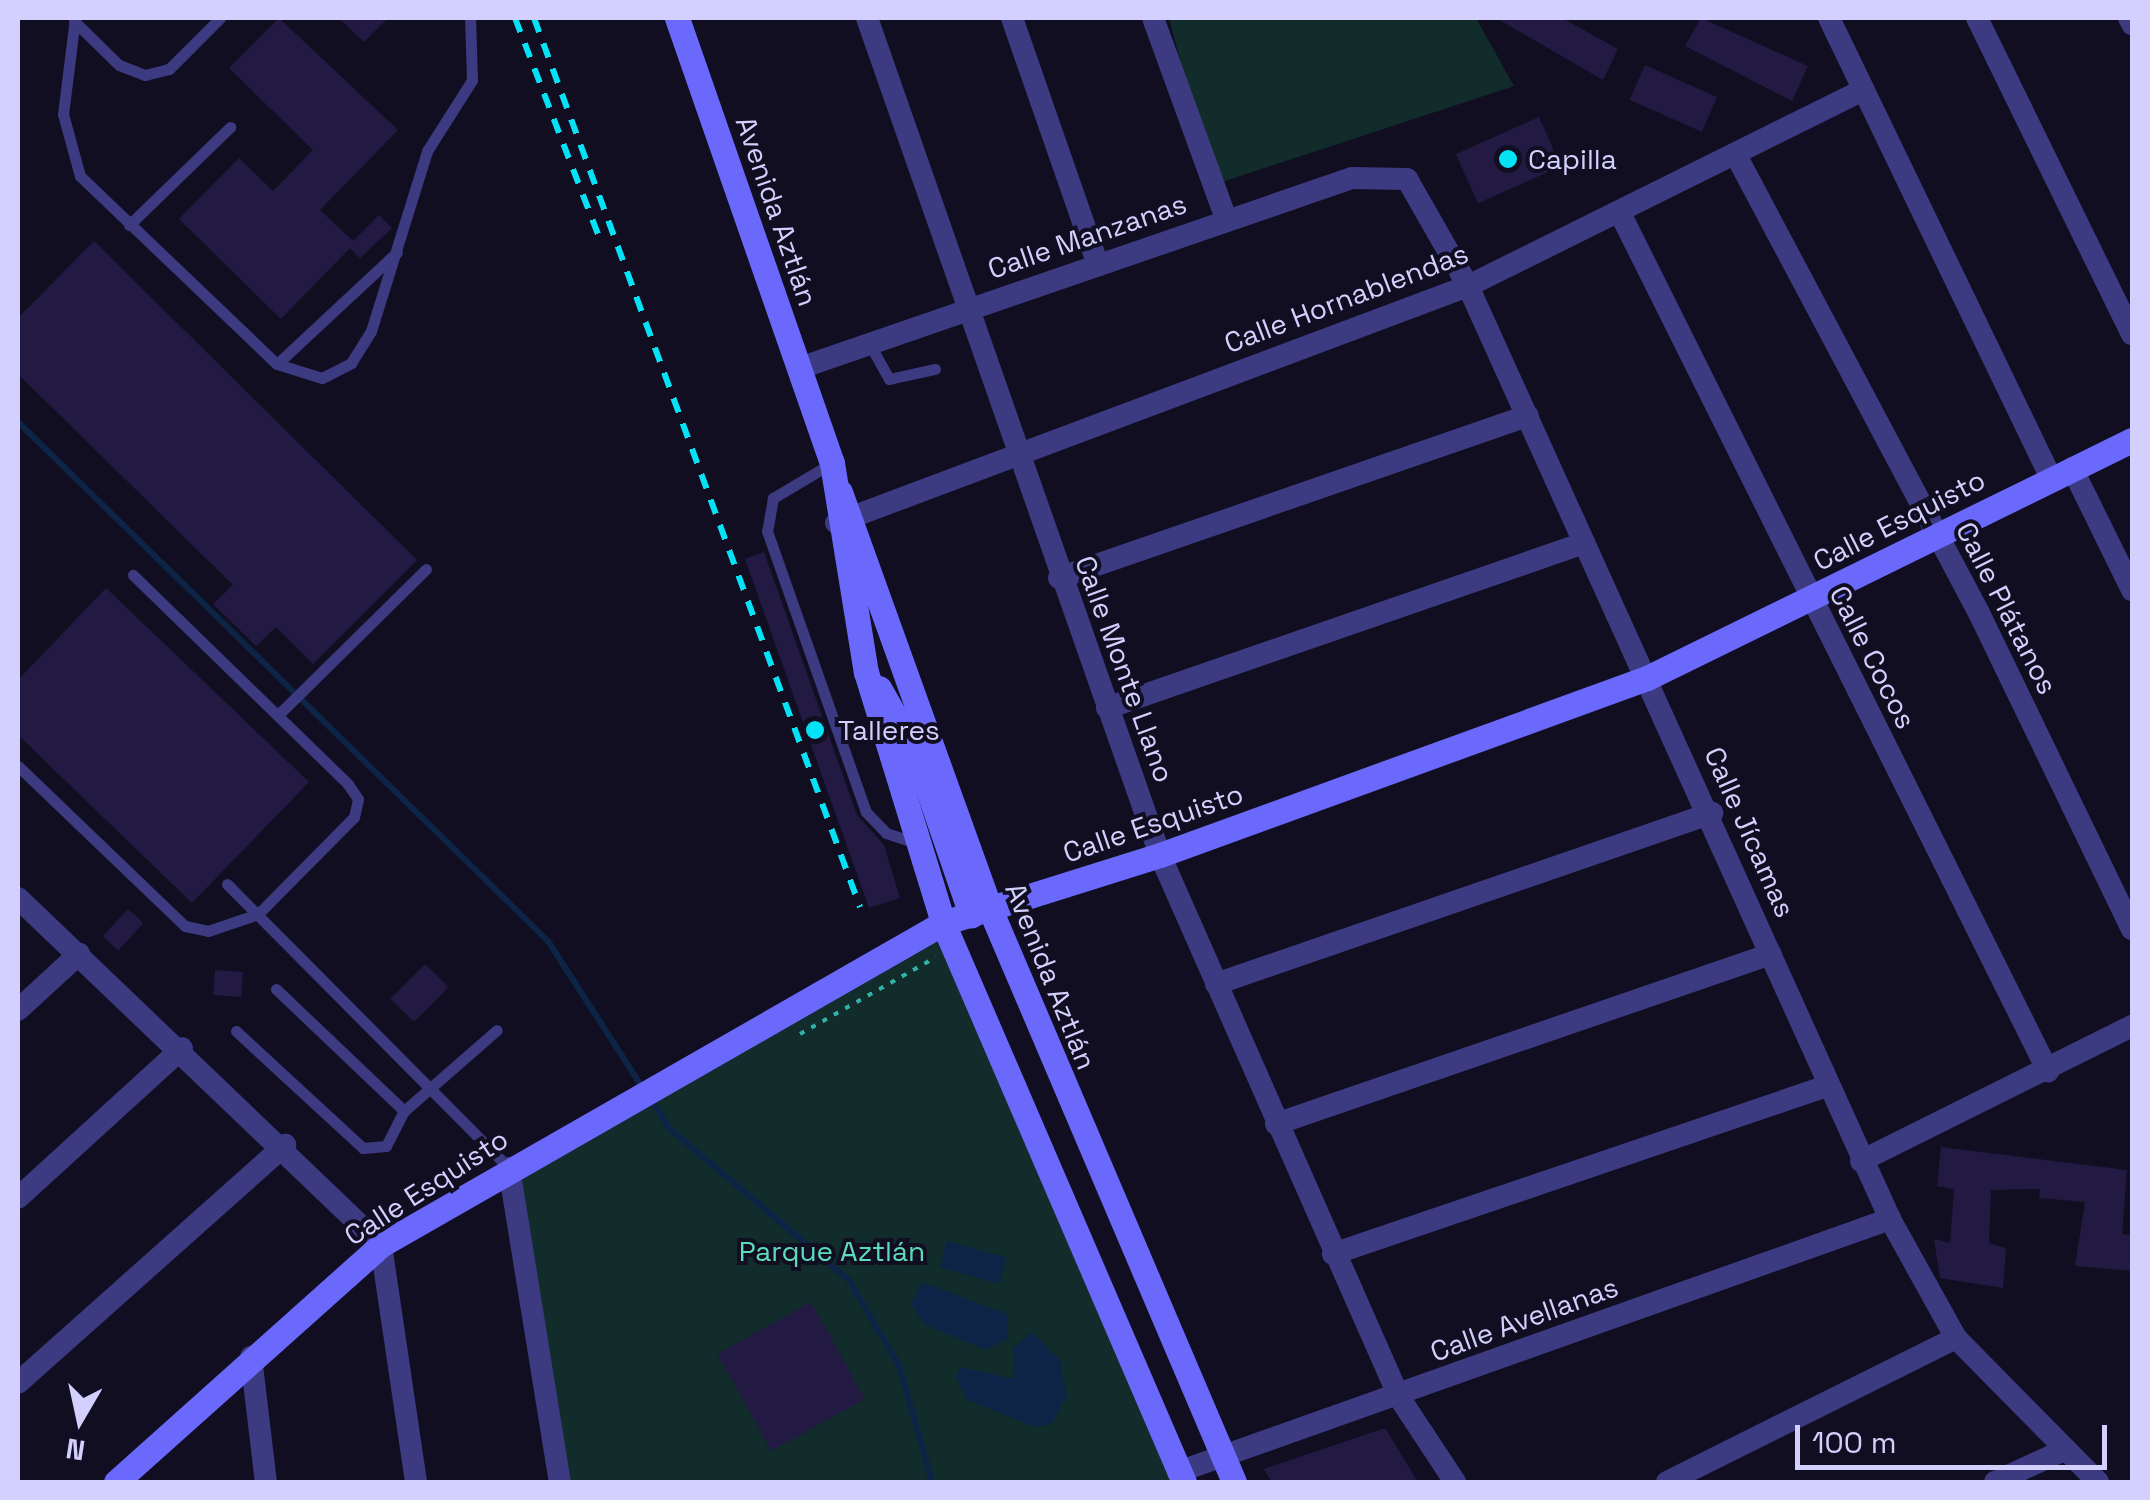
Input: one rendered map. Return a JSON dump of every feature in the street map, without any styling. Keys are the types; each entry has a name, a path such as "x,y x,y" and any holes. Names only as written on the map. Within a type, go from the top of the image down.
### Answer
{"main road":[{"name":"Avenida Aztlán","path":"677,18 834,473 866,672 944,923 1181,1477"},
{"name":"Calle Esquisto","path":"116,1482 251,1357 381,1245 509,1168 944,923 1160,855 1648,678 2132,440"},
{"name":"Avenida Aztlán","path":"844,521 981,912 1220,1458 1234,1482"},
{"path":"866,672 914,749 981,912"}],"street":[{"path":"1012,18 1098,264"},
{"path":"1154,18 1226,221"},
{"path":"1829,18 1861,91 2062,473 2132,590"},
{"path":"1977,18 2132,334"},
{"name":"Calle Monte Llano","path":"873,20 1059,578 1160,855 1399,1397 1454,1482"},
{"name":"Calle Hornablendas","path":"844,521 1468,286 1738,159 1861,91"},
{"name":"Calle Plátanos","path":"1738,159 1936,535 2132,929"},
{"name":"Calle Manzanas","path":"800,368 968,307 1352,178 1394,175"},
{"name":"Calle Jícamas","path":"1394,175 1426,203 1468,286 1712,814 1827,1086 1890,1219 1956,1338 2062,1451 2098,1482"},
{"name":"Calle Cocos","path":"1621,215 1809,599 2048,1071"},
{"path":"1059,578 1528,416"},
{"path":"1107,708 1584,542"},
{"path":"1216,984 1712,814"},
{"path":"18,898 285,1145 381,1245 416,1482"},
{"path":"18,1010 80,954"},
{"path":"1276,1124 1770,954"},
{"path":"1861,1160 2048,1071 2132,1026"},
{"path":"18,1198 182,1048"},
{"path":"1333,1254 1827,1086"},
{"path":"18,1383 285,1145"},
{"path":"509,1168 560,1482"},
{"name":"Calle Avellanas","path":"1181,1477 1220,1458 1890,1219"},
{"path":"1667,1482 1956,1338"},
{"path":"251,1357 266,1482"},
{"path":"1995,1482 2062,1451"}],"lane":[{"path":"75,19 119,65 145,75 169,70 220,18"},
{"path":"75,19 68,155 129,225 277,364 302,377 340,374 371,332 428,151 472,80 470,18"},
{"path":"129,225 230,127"},
{"path":"277,364 397,252"},
{"path":"869,343 889,378 935,369"},
{"path":"834,473 773,498 768,531 866,812 886,833 918,844"},
{"path":"280,713 426,569"},
{"path":"18,766 185,926 228,930 258,914 358,805 280,713 134,575"},
{"path":"227,884 434,1086 509,1168"},
{"path":"276,989 404,1111"},
{"path":"236,1031 364,1148 386,1146 404,1111 496,1030"}],"path":[{"path":"785,1042 953,948"}],"green space":[{"path":"1169,18 1476,18 1514,86 1213,185"},
{"name":"Parque Aztlán","path":"943,923 1171,1482 557,1482 509,1168"}],"water":[{"path":"947,1241 1007,1258 999,1284 940,1267"},
{"path":"922,1282 1007,1314 1008,1339 985,1350 924,1324 911,1304"},
{"path":"1032,1332 1060,1360 1067,1395 1052,1424 1035,1427 967,1400 956,1377 960,1367 1013,1379 1014,1347"}],"building":[{"path":"279,18 398,130 320,210 353,241 379,215 392,228 360,258 350,248 281,319 179,219 239,158 273,191 313,150 229,68"},
{"path":"339,18 388,18 364,42"},
{"path":"1496,18 1562,18 1618,49 1603,80"},
{"path":"1701,18 1808,66 1792,101 1685,46"},
{"path":"1645,65 1717,97 1702,132 1630,100"},
{"name":"Capilla","path":"1539,117 1561,166 1478,203 1456,154"},
{"path":"94,241 417,560 313,664 276,627 256,646 213,604 233,585 18,374 18,318"},
{"path":"764,552 857,815 884,845 900,898 869,908 745,559"},
{"path":"106,588 309,782 192,903 18,735 18,680"},
{"path":"128,909 143,923 118,950 103,936"},
{"path":"425,964 448,987 414,1022 390,999"},
{"path":"215,970 243,972 241,997 213,995"},
{"path":"1941,1147 2127,1170 2122,1234 2132,1235 2132,1271 2075,1266 2085,1202 2039,1198 2040,1189 1991,1190 1989,1243 2006,1248 2003,1288 1940,1278 1934,1239 1950,1243 1954,1189 1937,1186"},
{"path":"811,1302 865,1399 771,1451 717,1354"},
{"path":"1385,1428 1418,1482 1272,1482 1264,1469"}],"waterway":[{"path":"18,422 548,941 642,1087"},
{"path":"649,1097 670,1129 849,1280 899,1366 932,1482"}],"railway":[{"path":"515,18 599,237"},
{"path":"534,18 860,907"}],"place":[{"name":"Capilla","path":"1508,159"},
{"name":"Talleres","path":"815,730"}]}
